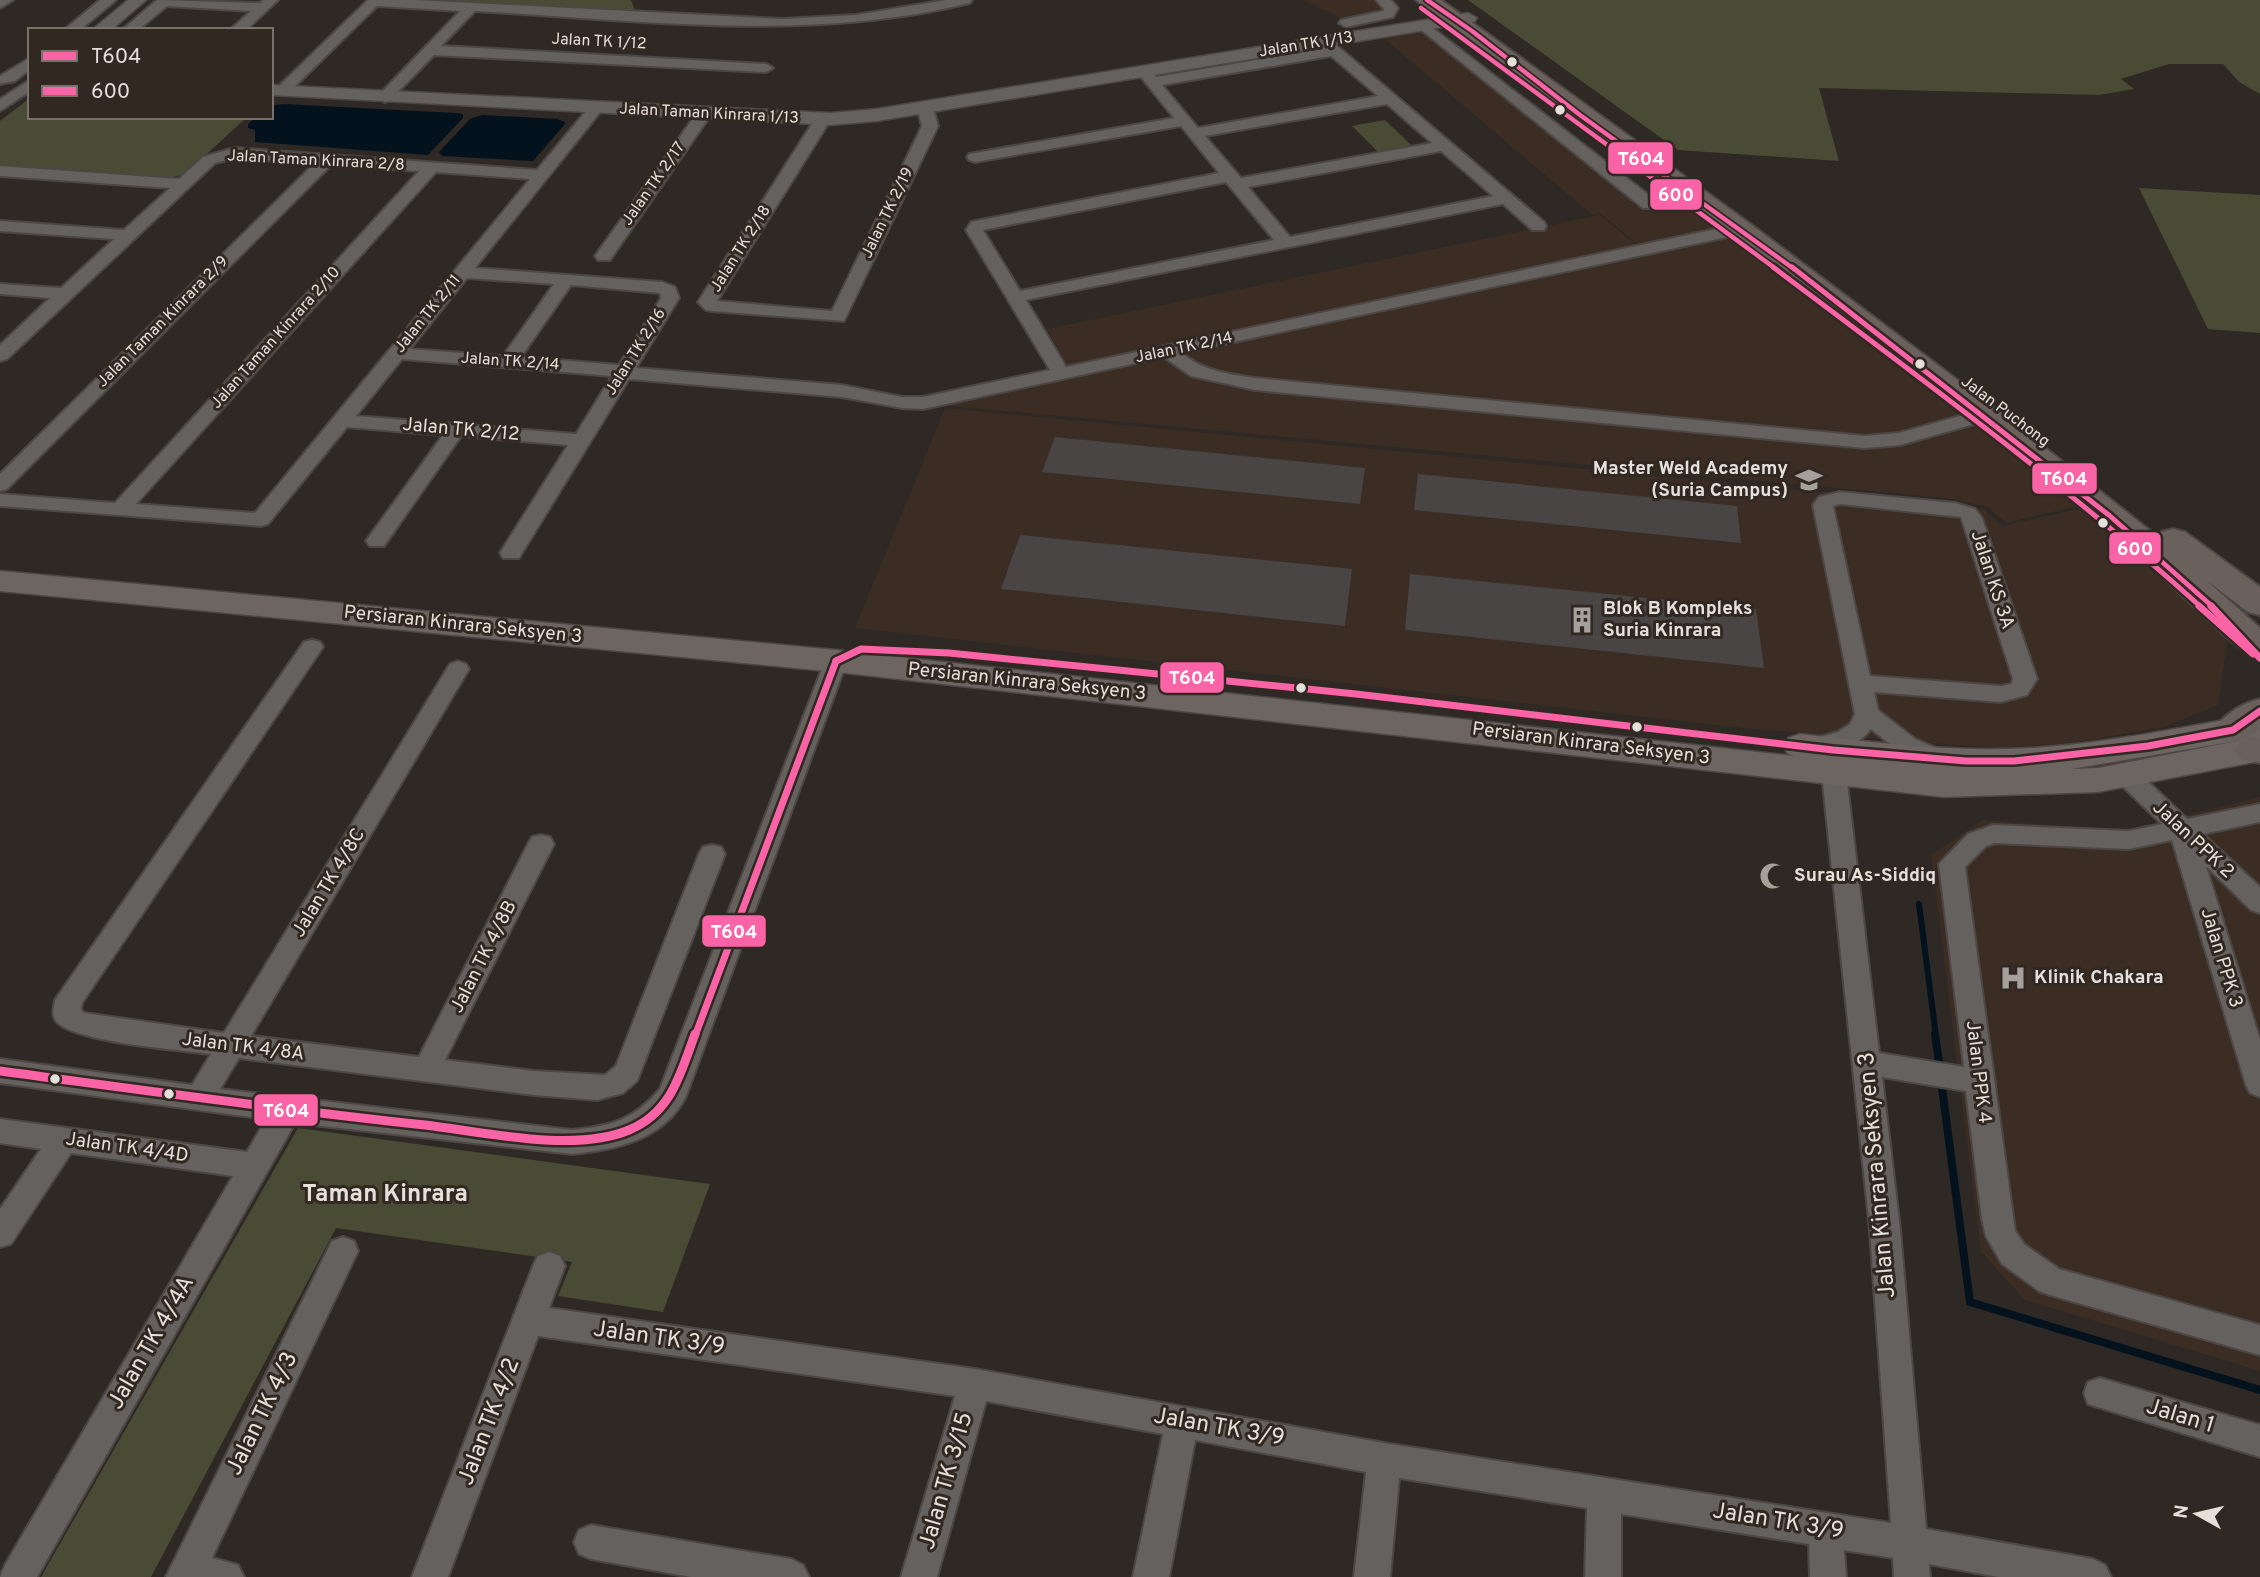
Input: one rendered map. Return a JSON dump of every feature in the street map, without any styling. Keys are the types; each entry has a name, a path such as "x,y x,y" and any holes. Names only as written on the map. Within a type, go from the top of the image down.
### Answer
{"main road":[{"name":"Jalan Puchong","path":"1427,0 1456,13 1598,113 1668,157 2255,617"},
{"path":"1425,26 1427,0"},
{"name":"Jalan Puchong","path":"1456,13 1526,75 1741,229 1985,415 2148,545 2255,617"},
{"name":"Persiaran Kinrara Seksyen 3","path":"0,563 845,638 949,653 1356,694 1814,756 1944,785 2062,783 2127,776 2254,736"},
{"name":"Persiaran Kinrara Seksyen 3","path":"0,581 836,660 1618,746 1814,756 1862,752 1942,759 2014,761 2254,736"},
{"path":"2255,617 2260,658"},
{"path":"695,626 803,643 819,648 836,660 861,649 949,653"}],"street":[{"path":"0,4 6,0"},
{"path":"74,28 109,0"},
{"path":"103,28 138,0"},
{"path":"641,0 648,16"},
{"path":"277,90 375,1 806,23 907,12 965,0"},
{"path":"1346,23 1388,14 1391,8 1382,0"},
{"path":"131,28 165,1 267,3"},
{"path":"239,28 267,3"},
{"path":"385,97 471,7"},
{"name":"Jalan TK 1/13","path":"1148,77 1329,47 1425,26 1456,13"},
{"path":"1425,26 1649,204"},
{"path":"1329,47 1538,226"},
{"name":"Jalan TK 1/12","path":"430,50 766,68"},
{"path":"5,79 28,63"},
{"path":"1148,77 1284,241"},
{"name":"Jalan Taman Kinrara 1/13","path":"277,90 823,119 877,115 1148,77"},
{"path":"0,106 28,85"},
{"path":"975,157 1389,99"},
{"name":"Jalan TK 2/11","path":"120,509 261,520 596,108"},
{"name":"Jalan TK 2/19","path":"838,317 930,126 925,108"},
{"name":"Jalan TK 2/17","path":"604,256 704,113"},
{"name":"Jalan TK 2/18","path":"823,119 708,302 712,306 838,317"},
{"path":"1062,374 974,230 977,226 1443,146"},
{"name":"Jalan Taman Kinrara 2/8","path":"0,355 209,160 220,155 234,153 541,175"},
{"path":"1597,163 1639,155"},
{"name":"Jalan Taman Kinrara 2/9","path":"0,485 327,160"},
{"name":"Jalan Taman Kinrara 2/10","path":"120,509 432,167"},
{"path":"0,171 183,184"},
{"path":"1016,297 1284,241 1504,199"},
{"path":"0,226 128,235"},
{"name":"Jalan TK 2/14","path":"396,354 856,393 901,404 923,403 1741,229"},
{"name":"Jalan TK 2/16","path":"462,272 662,287 669,291 670,298 511,553"},
{"path":"508,362 566,280"},
{"path":"0,289 65,294"},
{"path":"1169,352 1183,366 1210,377 1255,384 1865,442 1900,439 1985,415"},
{"name":"Jalan TK 2/12","path":"341,421 581,440"},
{"path":"377,541 456,430"},
{"name":"Jalan KS 3A","path":"1861,683 2001,694 2019,690 2025,680 1972,518 1968,513 1955,509 1840,498 1826,501 1823,505 1867,714"},
{"path":"0,500 120,509"},
{"name":"Jalan TK 4/8A","path":"312,648 69,999 66,1014 77,1023 231,1046 547,1084 597,1088 613,1084 626,1073 712,854"},
{"path":"0,1071 287,1110 572,1142 606,1139 634,1130 657,1114 672,1096 836,660"},
{"name":"Jalan TK 4/8C","path":"200,1097 458,669"},
{"path":"1814,756 1849,738 1863,727 1867,714 1908,745 1942,759"},
{"name":"Jalan Kinrara Seksyen 3","path":"1814,756 1879,1065 1885,1230 1910,1560"},
{"name":"Jalan PPK 2","path":"2127,776 2260,903"},
{"path":"2182,831 2260,813"},
{"name":"Jalan PPK 4","path":"2182,831 2129,841 1993,834 1977,840 1952,864 1968,1080 2001,1236 2013,1254 2050,1281 2260,1340"},
{"name":"Jalan PPK 3","path":"2182,831 2260,1085"},
{"name":"Jalan TK 4/8B","path":"427,1069 541,844"},
{"path":"1879,1065 1968,1080"},
{"name":"Jalan TK 4/4A","path":"18,1577 287,1110"},
{"name":"Jalan TK 4/4D","path":"0,1131 254,1166"},
{"path":"0,1234 64,1140"},
{"name":"Jalan TK 4/3","path":"186,1575 343,1251"},
{"name":"Jalan TK 4/2","path":"430,1577 550,1266"},
{"name":"Jalan TK 3/9","path":"529,1320 975,1384 1384,1459 1825,1530 1910,1560 2092,1577"},
{"name":"Jalan TK 3/15","path":"919,1577 975,1384"},
{"name":"Jalan 1","path":"2100,1393 2260,1441"},
{"path":"1151,1577 1182,1421"},
{"path":"1372,1577 1384,1459"},
{"path":"1603,1577 1604,1494"},
{"path":"1825,1530 1828,1577"},
{"path":"591,1542 791,1577"},
{"path":"186,1575 226,1577"}],"shaded area":[{"path":"1302,0 1376,0 1386,8 1384,13 1346,20"},
{"path":"1423,27 1642,202 1675,195 1721,230 1641,247 1600,213 1591,214 1379,34"},
{"path":"1600,215 1644,251 1734,233 2082,505 2006,523 1988,507 1946,498 941,405 1073,376 1047,329"},
{"path":"945,408 1813,491 1946,501 1984,510 2002,526 2083,508 2139,553 2228,638 2218,705 2162,728 2062,744 1995,748 1743,728 855,628"},
{"path":"2260,797 2260,1371 2025,1300 1981,1252 1931,855 1983,820 2125,830"}],"green space":[{"path":"425,0 631,0 635,10"},
{"path":"1468,0 2260,0 2260,94 2239,82 2223,64 2169,64 2121,79 2134,89 2099,95 1819,88 1839,161 1678,150"},
{"path":"28,100 28,119 245,119 185,174 169,178 0,166 0,121"},
{"path":"1385,120 1412,146 1378,152 1352,126"},
{"path":"2139,188 2260,195 2260,333 2208,329"},
{"path":"298,1128 710,1184 663,1312 558,1296 572,1262 336,1228 151,1577 41,1577"}],"water":[{"path":"273,106 456,113 463,114 463,118 428,155 255,142 255,130 248,128 248,124 254,119 273,119"},
{"path":"482,115 558,119 566,123 533,161 442,156 439,152 470,119"}],"building":[{"path":"1055,437 1365,468 1360,504 1042,472"},
{"path":"1418,474 1737,506 1741,543 1414,510"},
{"path":"1020,535 1352,569 1345,626 1001,589"},
{"name":"Blok B Kompleks Suria Kinrara","path":"1410,574 1756,609 1764,668 1405,630"}],"waterway":[{"path":"1919,904 1936,1036"},
{"path":"1935,1034 1940,1070"},
{"path":"1941,1080 1970,1302 2260,1390"}],"transit line":[{"name":"T604","path":"1427,0 1472,31 1580,115 1862,319 1963,398 2173,569 2260,658"},
{"name":"600","path":"1421,8 1734,237 1979,423 2141,553 2253,654"},
{"name":"T604","path":"836,661 861,649 949,653 1356,694 1833,750 1966,761 2014,761 2148,746 2233,730 2260,711"},
{"name":"T604","path":"0,1071 287,1110 572,1142 628,1131 650,1118 672,1096 836,661"}],"place":[{"name":"Master Weld Academy (Suria Campus)","path":"1809,480"},
{"name":"Blok B Kompleks Suria Kinrara","path":"1582,620"},
{"name":"Surau As-Siddiq","path":"1773,876"},
{"name":"Klinik Chakara","path":"2013,978"}],"district":[{"name":"Taman Kinrara","path":"385,1195"}]}
